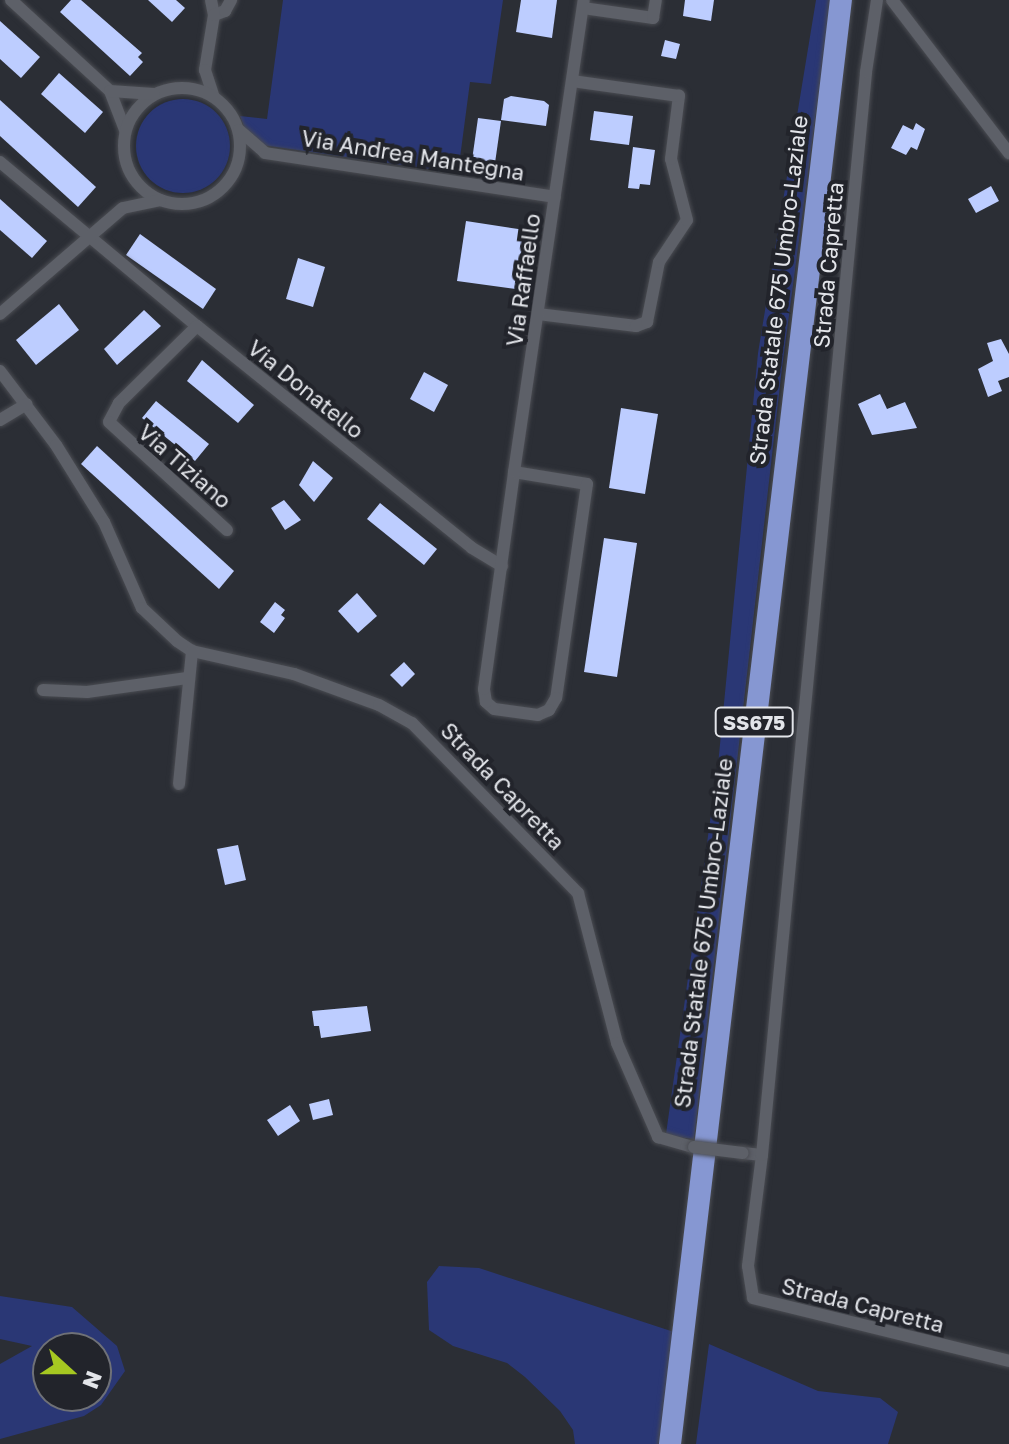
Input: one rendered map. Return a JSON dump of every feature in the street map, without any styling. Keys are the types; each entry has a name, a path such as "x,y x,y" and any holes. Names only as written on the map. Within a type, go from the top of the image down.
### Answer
{"highway":[{"name":"Strada Statale 675 Umbro-Laziale","path":"670,1444 841,0"},
{"name":"Strada Statale 675 Umbro-Laziale","path":"685,1444 854,0"}],"street":[{"path":"11,0 110,91 126,133 131,173 123,208"},
{"path":"126,133 140,106 156,94 193,81 205,64 214,15 211,0"},
{"path":"214,15 225,11 231,0"},
{"path":"584,4 653,18 656,0"},
{"name":"Strada Capretta","path":"877,0 866,72 762,1155 748,1266 753,1298 1009,1361"},
{"path":"892,0 1009,153"},
{"name":"Via Raffaello","path":"514,472 587,484 556,698 549,710 538,715 494,709 486,702 514,472 584,4"},
{"path":"0,314 123,208 142,200 180,204 210,198 236,168 265,153 238,129 214,97 205,64"},
{"path":"538,314 636,326 647,322 659,262 687,220 671,159 679,96 572,81"},
{"path":"176,88 214,97"},
{"path":"110,91 156,94"},
{"path":"236,168 238,129"},
{"name":"Via Andrea Mantegna","path":"265,153 555,197"},
{"name":"Via Donatello","path":"0,162 88,238 472,548 502,566"},
{"path":"131,173 161,200"},
{"name":"Via Tiziano","path":"197,326 119,403 109,422 227,530"},
{"name":"Strada Capretta","path":"0,371 27,404 104,522 142,608 192,651 294,674 379,705 432,739 578,893 617,1043 658,1137 694,1147 762,1155"},
{"path":"0,420 27,404"},
{"path":"179,784 192,651"},
{"path":"43,690 87,692 187,678"}],"shaded area":[{"path":"283,0 503,0 491,84 470,82 458,173 262,145 247,134 240,116 267,119"},
{"path":"816,0 831,0 782,368 694,1139 675,1137 666,1134 718,765 758,353"},
{"path":"183,99 201,103 216,113 226,128 230,146 226,164 216,179 201,189 183,193 165,189 150,179 140,164 136,146 140,128 150,113 165,103"},
{"path":"439,1266 479,1268 674,1332 661,1444 575,1444 573,1430 560,1411 525,1377 507,1363 453,1346 429,1330 427,1282"},
{"path":"0,1296 72,1307 101,1332 32,1332 32,1346 0,1339"},
{"path":"112,1342 117,1346 125,1371 112,1389"},
{"path":"709,1344 818,1391 880,1398 898,1412 888,1444 696,1444"},
{"path":"32,1346 32,1412 90,1412 0,1439 0,1364"}],"building":[{"path":"71,0 81,0 142,53 138,57 143,62 130,76 60,12"},
{"path":"148,0 176,0 185,8 172,22"},
{"path":"521,0 557,0 552,38 516,32"},
{"path":"685,0 714,0 711,21 683,16"},
{"path":"0,21 40,57 21,78 0,59"},
{"path":"665,40 680,44 676,59 661,56"},
{"path":"59,73 103,112 85,133 41,94"},
{"path":"511,96 544,101 549,105 546,126 501,120 504,99"},
{"path":"0,100 96,187 78,207 0,136"},
{"path":"594,111 633,116 629,145 590,140"},
{"path":"478,118 501,121 495,163 472,160"},
{"path":"916,123 925,129 917,150 911,147 906,155 891,148 903,125 913,130"},
{"path":"633,147 655,150 650,185 640,184 639,189 628,188"},
{"path":"991,186 999,201 976,213 968,199"},
{"path":"0,199 47,241 32,258 0,230"},
{"path":"466,221 525,230 516,289 457,281"},
{"path":"140,234 216,289 203,309 126,255"},
{"path":"298,258 325,267 313,307 286,299"},
{"path":"59,304 79,330 36,365 16,340"},
{"path":"144,310 161,326 117,365 104,349"},
{"path":"1001,339 1009,354 1009,377 998,381 1002,391 988,397 978,369 993,361 987,343"},
{"path":"202,360 254,405 238,423 187,381"},
{"path":"424,372 448,385 434,412 410,399"},
{"path":"880,394 887,409 905,402 917,428 872,435 858,404"},
{"path":"156,401 209,444 195,461 142,418"},
{"path":"621,408 658,414 645,494 609,488"},
{"path":"97,446 234,571 219,589 81,464"},
{"path":"313,461 333,478 314,502 299,485"},
{"path":"284,500 301,520 285,530 271,508"},
{"path":"380,503 437,549 424,565 367,519"},
{"path":"604,538 637,543 617,677 584,672"},
{"path":"357,593 377,616 358,633 338,611"},
{"path":"275,602 285,610 281,615 285,618 274,633 260,622"},
{"path":"404,662 415,674 402,687 390,675"},
{"path":"238,845 246,880 225,885 217,849"},
{"path":"367,1006 371,1031 321,1038 319,1026 314,1026 312,1011"},
{"path":"329,1099 333,1115 313,1120 309,1104"},
{"path":"290,1105 300,1121 278,1136 267,1120"}]}
